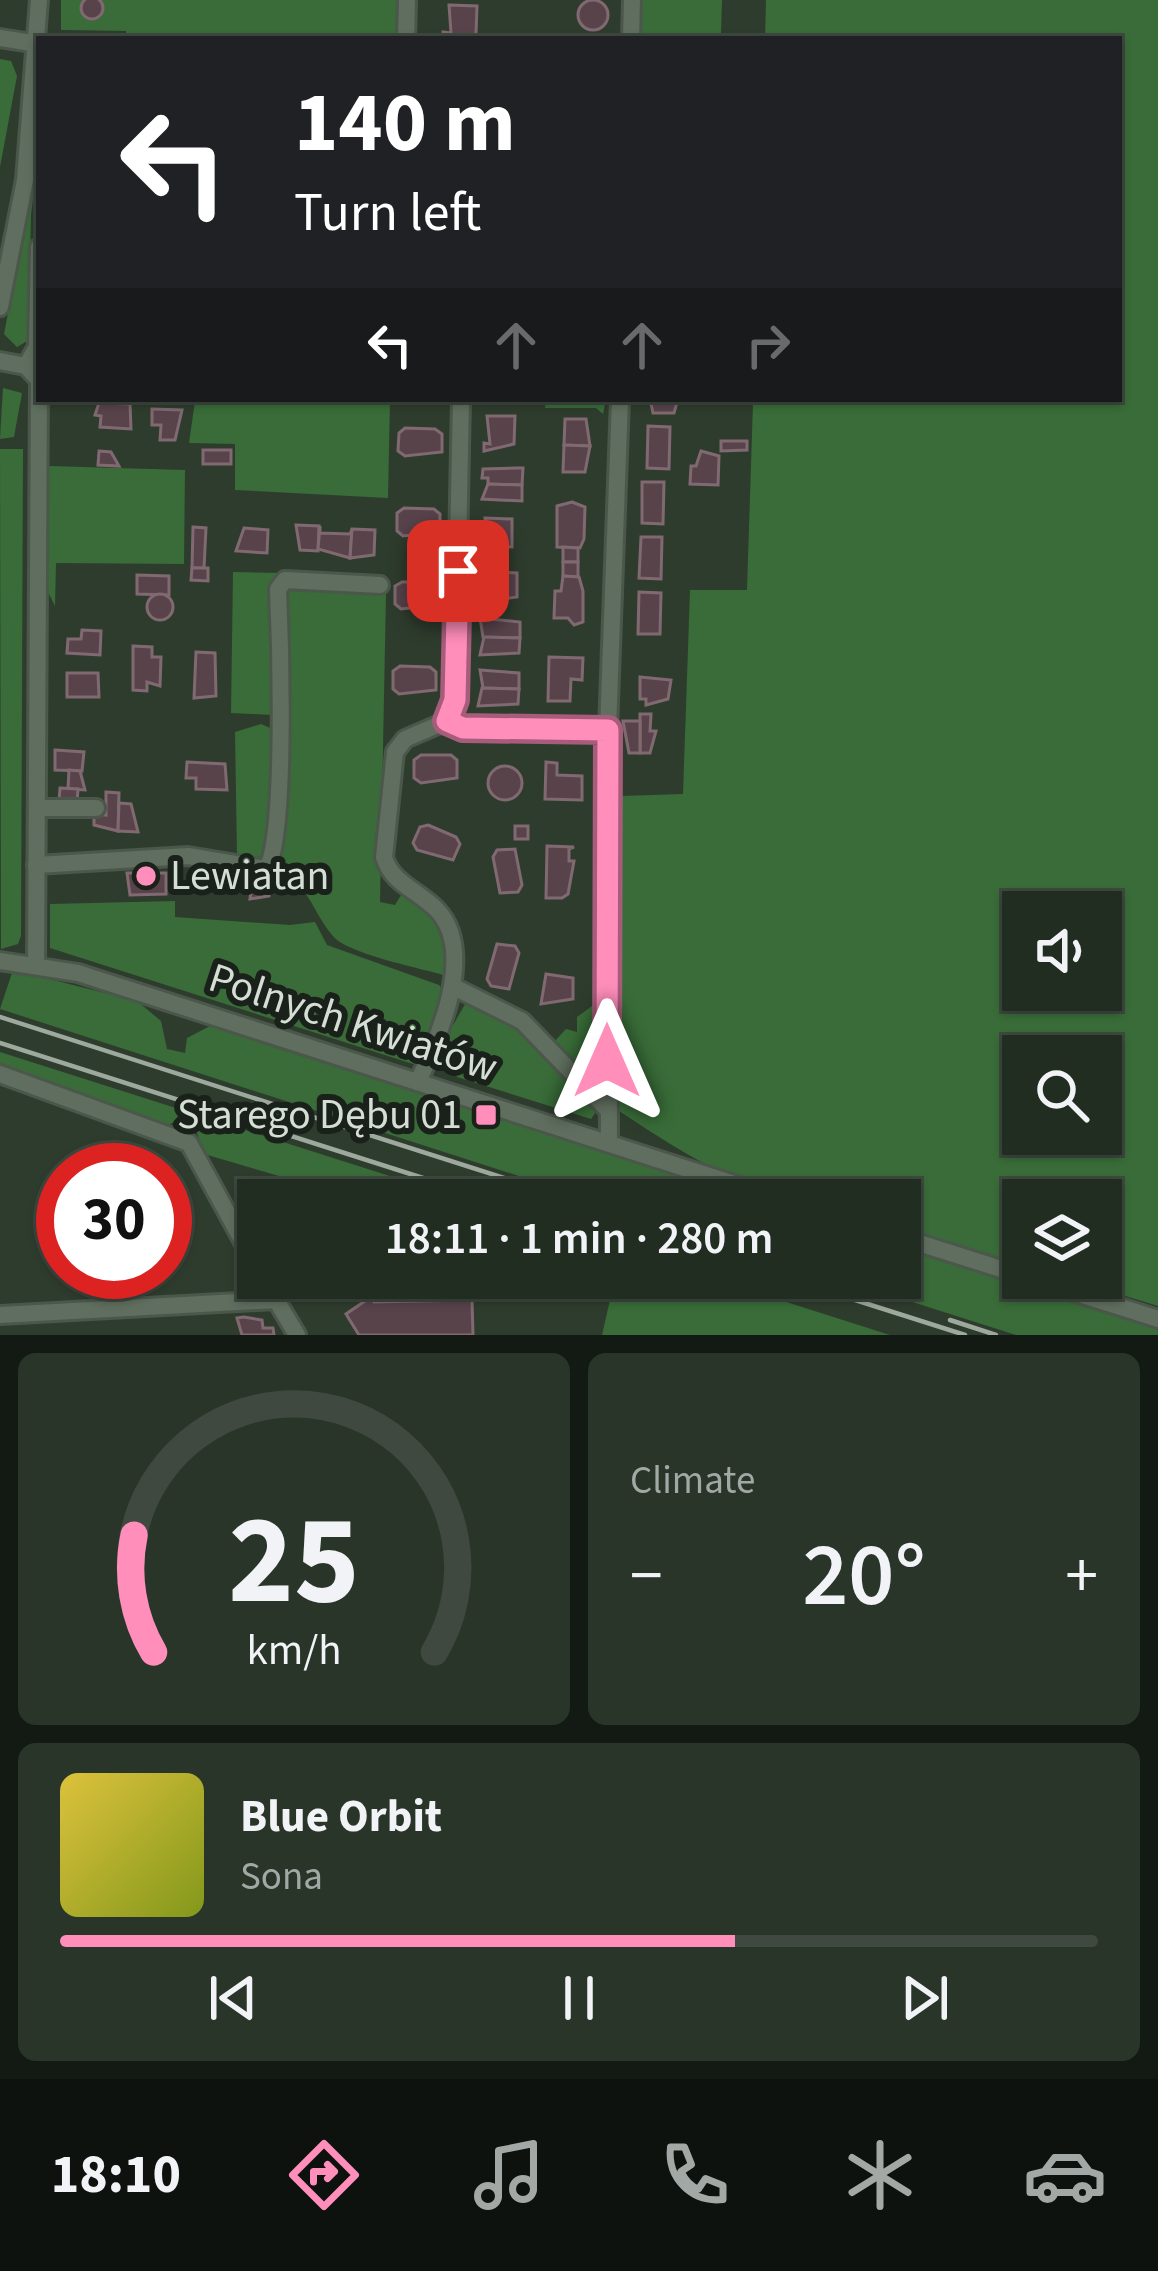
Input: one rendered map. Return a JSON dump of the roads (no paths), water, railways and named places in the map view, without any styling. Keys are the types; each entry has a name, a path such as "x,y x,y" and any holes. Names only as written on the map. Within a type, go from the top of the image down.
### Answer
{"street":[{"path":"38,36 39,0"},
{"path":"406,36 407,0"},
{"path":"631,36 632,0"},
{"path":"0,38 36,44"},
{"path":"0,308 25,180 36,65"},
{"path":"26,366 36,350"},
{"path":"0,361 26,366 36,377"},
{"path":"36,964 39,402"},
{"path":"418,1082 454,987 446,921 388,871 384,857 395,752 405,739 447,721 455,700 461,402"},
{"path":"609,1143 608,730 620,402"},
{"path":"37,866 188,856 266,869 274,854 281,774 278,589 285,580 380,585"},
{"path":"447,721 463,728 608,730"},
{"path":"37,808 96,808"},
{"name":"Polnych Kwiatów","path":"0,961 36,964 133,989 720,1179"},
{"path":"454,987 522,1021 606,1108"},
{"path":"0,1074 189,1143 237,1231"},
{"path":"921,1244 1002,1269"},
{"path":"1095,1299 1158,1319"},
{"path":"0,1315 276,1300 297,1335"}],"railway":[{"path":"0,1017 507,1179"},
{"path":"0,1043 426,1179"},
{"path":"852,1299 965,1335"},
{"path":"950,1320 996,1335"}],"place":[{"name":"Lewiatan","path":"146,876"},
{"name":"Starego Dębu 01","path":"486,1115"}]}
